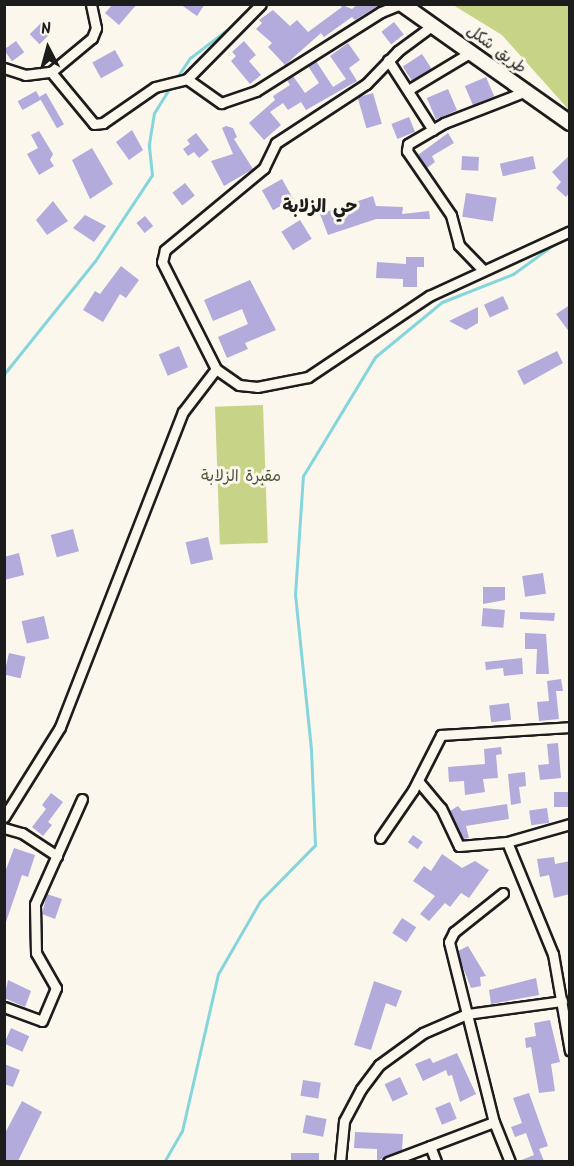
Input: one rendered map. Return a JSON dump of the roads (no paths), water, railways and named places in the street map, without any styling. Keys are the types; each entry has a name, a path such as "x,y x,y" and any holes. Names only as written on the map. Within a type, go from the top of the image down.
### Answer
{"main road":[{"name":"طريق شكل","path":"401,4 570,123"}],"street":[{"path":"4,68 25,75 51,72 92,38 96,28 91,4"},
{"path":"51,72 94,124 103,123 155,87 187,79 261,4"},
{"path":"187,79 214,102 229,101 256,91 381,12 401,4"},
{"path":"433,25 388,60 366,84 276,144 264,168 165,250 162,262 216,369 239,385 257,387 293,383 344,354 409,307 483,270 570,231"},
{"path":"408,90 471,52"},
{"path":"388,60 433,130"},
{"path":"483,270 459,245 451,215 407,151 409,142 524,92"},
{"path":"5,811 60,727 183,412 216,369"},
{"path":"380,838 418,781 441,735 570,727"},
{"path":"418,781 441,808 459,846 507,842 570,824"},
{"path":"6,1011 42,1021 56,988 36,953 33,921 39,892 82,799"},
{"path":"4,828 22,833 57,856"},
{"path":"507,842 553,954 570,1052"},
{"path":"503,893 450,937 449,947 494,1122 510,1161"},
{"path":"340,1161 344,1121 361,1089 379,1065 435,1025 467,1014 562,1001"},
{"path":"388,1161 494,1122"},
{"path":"430,1146 436,1161"}],"waterway":[{"path":"175,80 190,58 237,22"},
{"path":"4,374 95,261 152,175 149,144 154,113 171,86"},
{"path":"164,1162 182,1131 218,974 260,901 315,845 311,749 295,595 303,476 375,357 442,302 513,274 560,240"}],"district":[{"name":"حي الزلابة","path":"320,208"}],"park label":[{"name":"مقبرة الزلابة","path":"241,477"}]}
